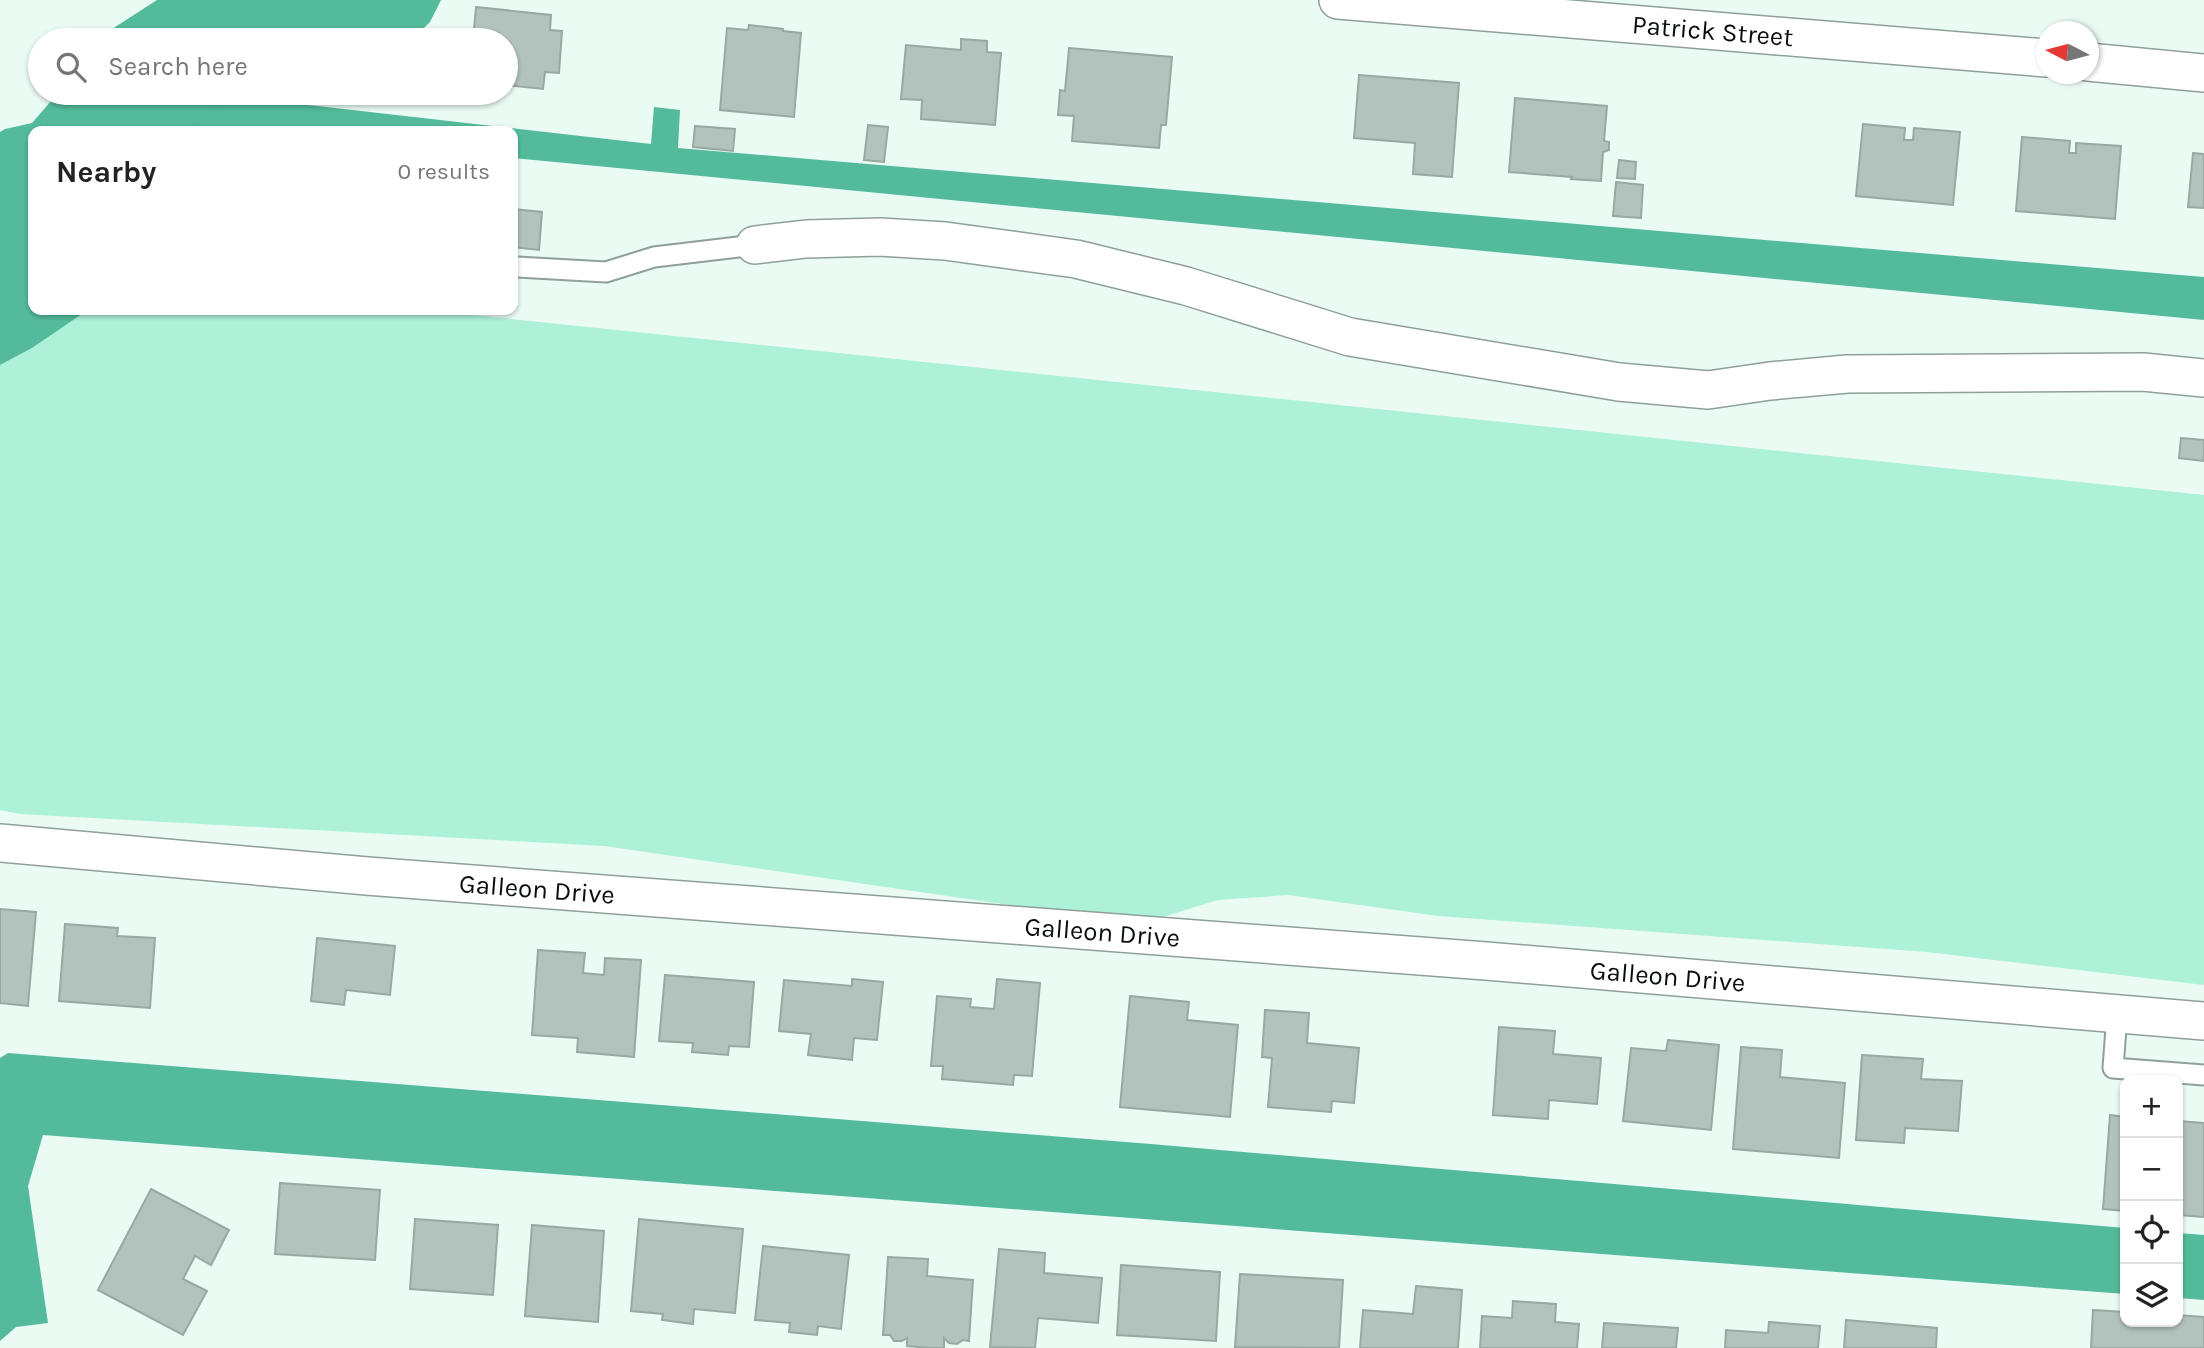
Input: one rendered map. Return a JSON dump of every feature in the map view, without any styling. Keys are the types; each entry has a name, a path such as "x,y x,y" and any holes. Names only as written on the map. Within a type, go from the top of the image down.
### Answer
{"street":[{"name":"Patrick Street","path":"1338,0 2036,57"},
{"path":"2099,63 2204,73"},
{"path":"755,245 806,239 880,237 945,241 1076,259 1186,286 1350,337 1619,382 1708,390 1847,374 2143,372 2204,379"},
{"name":"Galleon Drive","path":"0,843 367,876 1486,961 2204,1021"}],"lane":[{"path":"518,267 606,272 654,257 755,245"},
{"path":"2117,1014 2113,1068 2204,1075"}],"shaded area":[{"path":"157,0 441,0 424,28 114,28"},
{"path":"48,105 145,105 132,119 134,126 28,126 28,315 81,315 32,348 0,365 0,132 32,123"},
{"path":"172,105 309,105 493,126 182,126 149,123"},
{"path":"654,107 680,110 678,148 2204,277 2204,320 518,158 518,129 651,144"},
{"path":"81,315 473,315 2204,495 2204,985 1927,952 1438,916 1288,895 1218,900 1140,924 604,846 20,814 0,810 0,365 32,348"},
{"path":"8,1053 1151,1144 2120,1228 2120,1294 43,1135 28,1186 48,1323 16,1327 0,1341 0,1058"},
{"path":"2183,1233 2204,1235 2204,1300 2183,1298"}],"building":[{"path":"476,7 551,15 550,30 562,31 559,73 545,72 543,89 518,86 518,28 474,28"},
{"path":"749,25 801,33 794,117 720,110 727,28 748,30"},
{"path":"961,39 987,41 987,52 1001,53 995,125 921,119 922,100 901,99 906,45 961,50"},
{"path":"1069,48 1172,57 1166,125 1161,125 1159,148 1072,141 1074,116 1058,115 1060,90 1065,91"},
{"path":"1359,75 1459,83 1452,177 1413,174 1415,143 1354,138"},
{"path":"1515,98 1607,106 1604,141 1609,142 1609,150 1603,152 1601,181 1509,172"},
{"path":"1863,124 1905,128 1904,140 1913,140 1914,128 1960,132 1953,205 1856,196"},
{"path":"868,125 888,127 884,162 864,160"},
{"path":"695,126 735,129 733,151 693,147"},
{"path":"2022,137 2070,141 2069,153 2076,153 2076,143 2121,146 2115,219 2016,211"},
{"path":"2193,153 2204,154 2204,208 2188,207"},
{"path":"1619,160 1636,162 1635,179 1617,178"},
{"path":"1616,182 1643,185 1641,218 1613,216"},
{"path":"518,210 542,212 539,250 518,248"},
{"path":"2181,438 2204,440 2204,461 2179,458"},
{"path":"0,909 36,912 28,1006 0,1003"},
{"path":"65,924 118,928 117,936 155,938 150,1008 59,1001"},
{"path":"317,938 395,946 390,995 346,990 344,1005 311,1001"},
{"path":"538,950 585,953 583,973 604,975 605,958 641,960 634,1057 577,1052 578,1038 532,1035"},
{"path":"665,975 754,982 749,1047 729,1046 728,1055 692,1052 693,1043 659,1041"},
{"path":"852,979 883,982 877,1040 854,1038 852,1060 808,1055 811,1034 779,1031 784,980 852,986"},
{"path":"997,979 1040,983 1032,1076 1014,1075 1013,1085 942,1079 943,1066 931,1066 937,996 971,999 970,1007 994,1009"},
{"path":"1130,996 1189,1002 1187,1020 1238,1025 1230,1117 1120,1107"},
{"path":"1265,1010 1309,1013 1307,1043 1359,1048 1354,1103 1332,1101 1331,1112 1268,1107 1272,1058 1262,1057"},
{"path":"1499,1027 1555,1031 1553,1054 1601,1058 1597,1104 1549,1100 1548,1119 1493,1115"},
{"path":"1668,1040 1719,1045 1711,1130 1623,1121 1631,1048 1666,1051"},
{"path":"1741,1047 1782,1050 1780,1077 1845,1083 1839,1158 1733,1149"},
{"path":"1862,1055 1923,1059 1921,1079 1962,1081 1958,1131 1905,1128 1904,1143 1856,1140"},
{"path":"2110,1115 2120,1116 2120,1211 2103,1209"},
{"path":"2183,1121 2204,1123 2204,1217 2183,1215"},
{"path":"280,1183 380,1190 375,1260 275,1254"},
{"path":"151,1189 229,1230 211,1265 195,1256 183,1279 207,1291 183,1335 98,1290"},
{"path":"415,1219 498,1225 493,1295 410,1289"},
{"path":"639,1219 743,1229 735,1313 694,1309 693,1324 662,1320 663,1314 631,1311"},
{"path":"532,1225 604,1231 598,1322 525,1316"},
{"path":"763,1246 849,1255 841,1329 818,1326 817,1335 789,1332 790,1323 755,1320"},
{"path":"999,1249 1045,1253 1044,1273 1102,1278 1098,1323 1038,1318 1035,1348 990,1347"},
{"path":"888,1257 928,1259 927,1276 973,1280 969,1341 963,1340 957,1344 949,1343 944,1338 944,1348 931,1348 907,1346 907,1338 894,1341 890,1335 883,1335"},
{"path":"1121,1265 1220,1272 1216,1341 1117,1335"},
{"path":"1240,1274 1343,1280 1339,1348 1235,1347"},
{"path":"1416,1286 1462,1290 1458,1348 1360,1348 1363,1310 1413,1314"},
{"path":"1513,1301 1556,1304 1555,1322 1579,1324 1577,1348 1480,1348 1482,1316 1512,1318"},
{"path":"2093,1310 2120,1312 2120,1327 2183,1327 2183,1315 2204,1317 2204,1348 2091,1348"},
{"path":"1846,1320 1937,1328 1936,1348 1844,1348"},
{"path":"1769,1322 1820,1326 1818,1348 1725,1348 1726,1330 1768,1333"},
{"path":"1604,1323 1678,1328 1676,1348 1602,1348"}],"waterway":[{"path":"144,126 172,105"}]}
